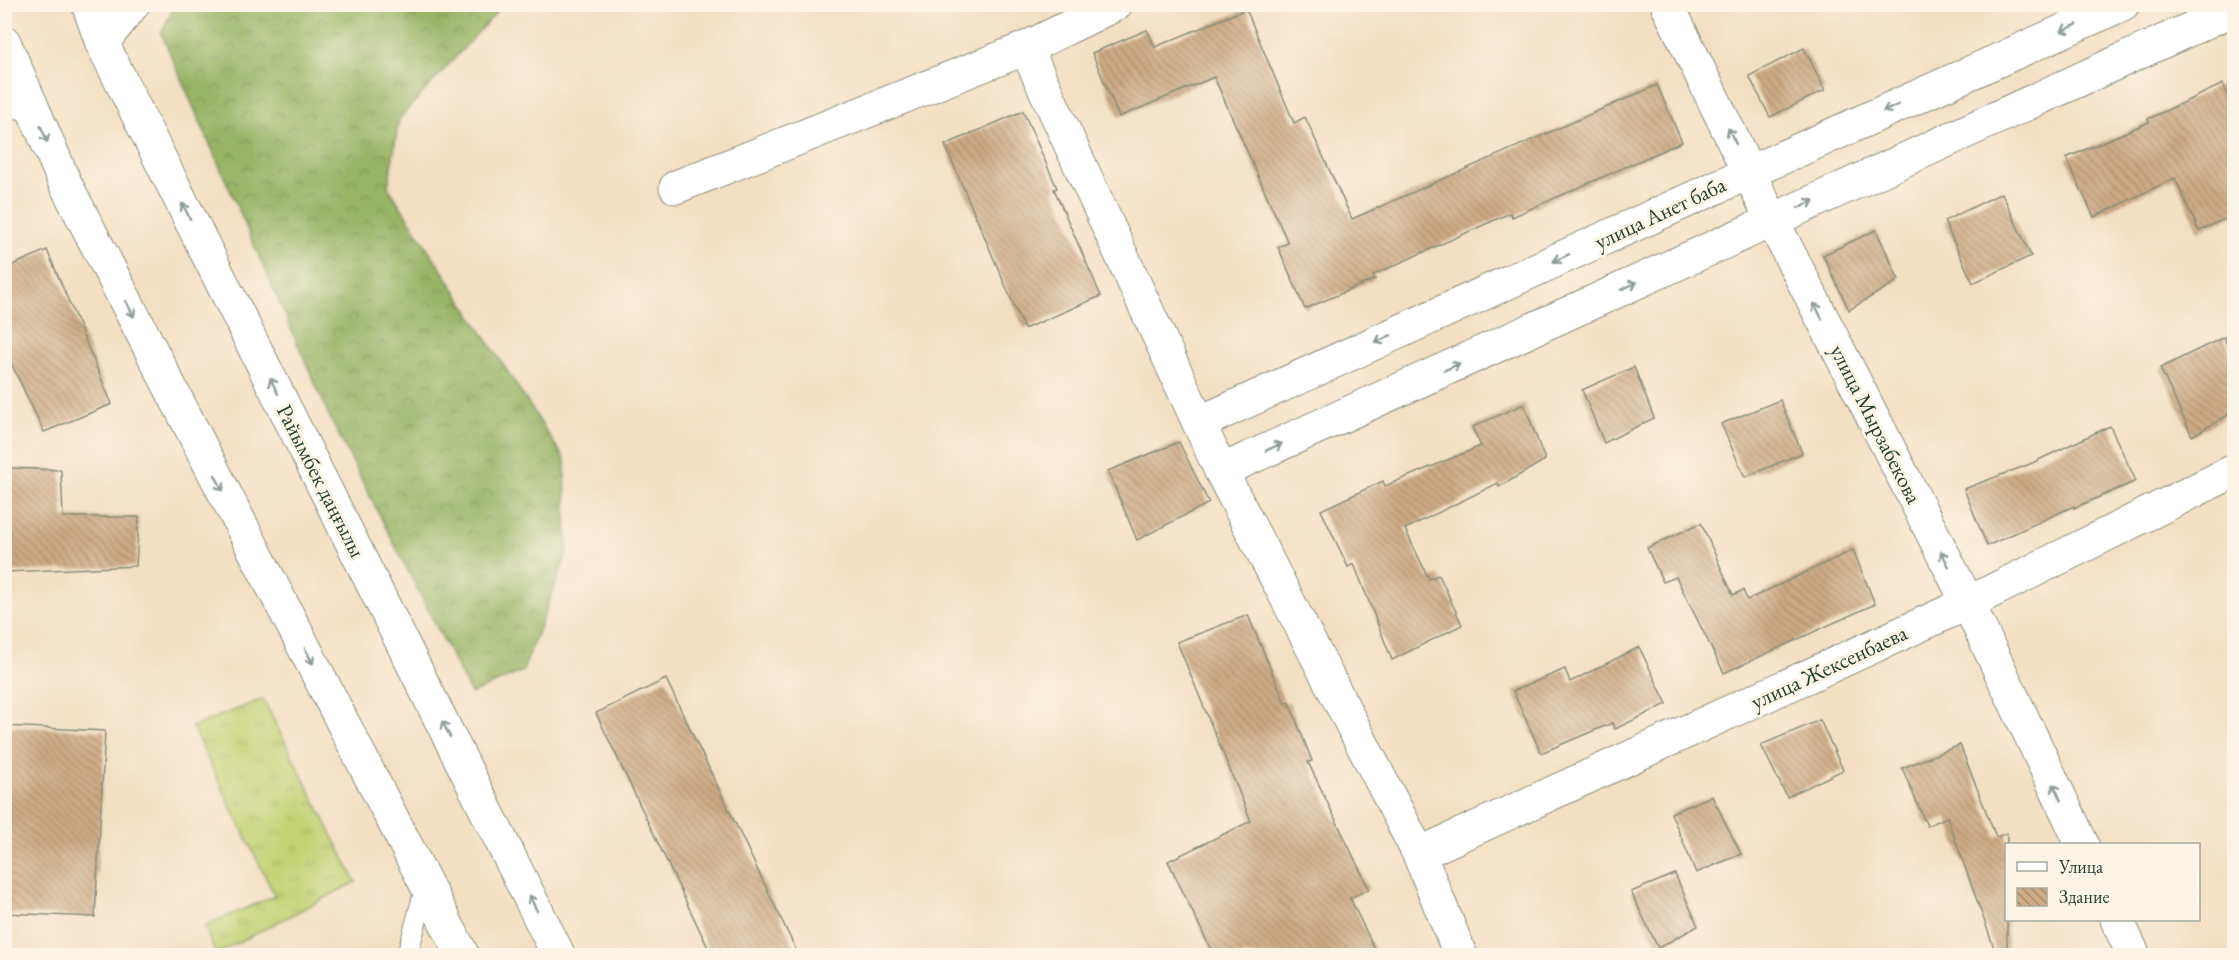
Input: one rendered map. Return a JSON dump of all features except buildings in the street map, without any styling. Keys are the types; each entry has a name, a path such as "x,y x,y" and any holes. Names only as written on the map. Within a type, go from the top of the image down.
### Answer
{"main road":[{"name":"Райымбек даңғылы","path":"88,4 102,44 559,956"},
{"path":"102,44 133,4"},
{"path":"676,187 1026,48 1116,4"},
{"name":"улица Мырзабекова","path":"1667,4 1772,220 1968,603 2082,843"},
{"name":"улица Анет баба","path":"1199,423 2122,4"},
{"path":"1221,471 1536,330 2235,9"},
{"path":"4,42 18,102 65,183 463,956"},
{"path":"1026,48 1221,471 1419,854 1461,956"},
{"name":"улица Жексенбаева","path":"1419,854 1968,603 2235,471"},
{"path":"2117,921 2134,956"}],"lane":[{"path":"407,956 426,885"}],"green space":[{"path":"175,5 503,5 399,119 388,187 565,460 567,554 523,671 471,694 331,420 161,33"},
{"path":"263,699 356,882 216,954 204,926 275,896 192,727"}]}
